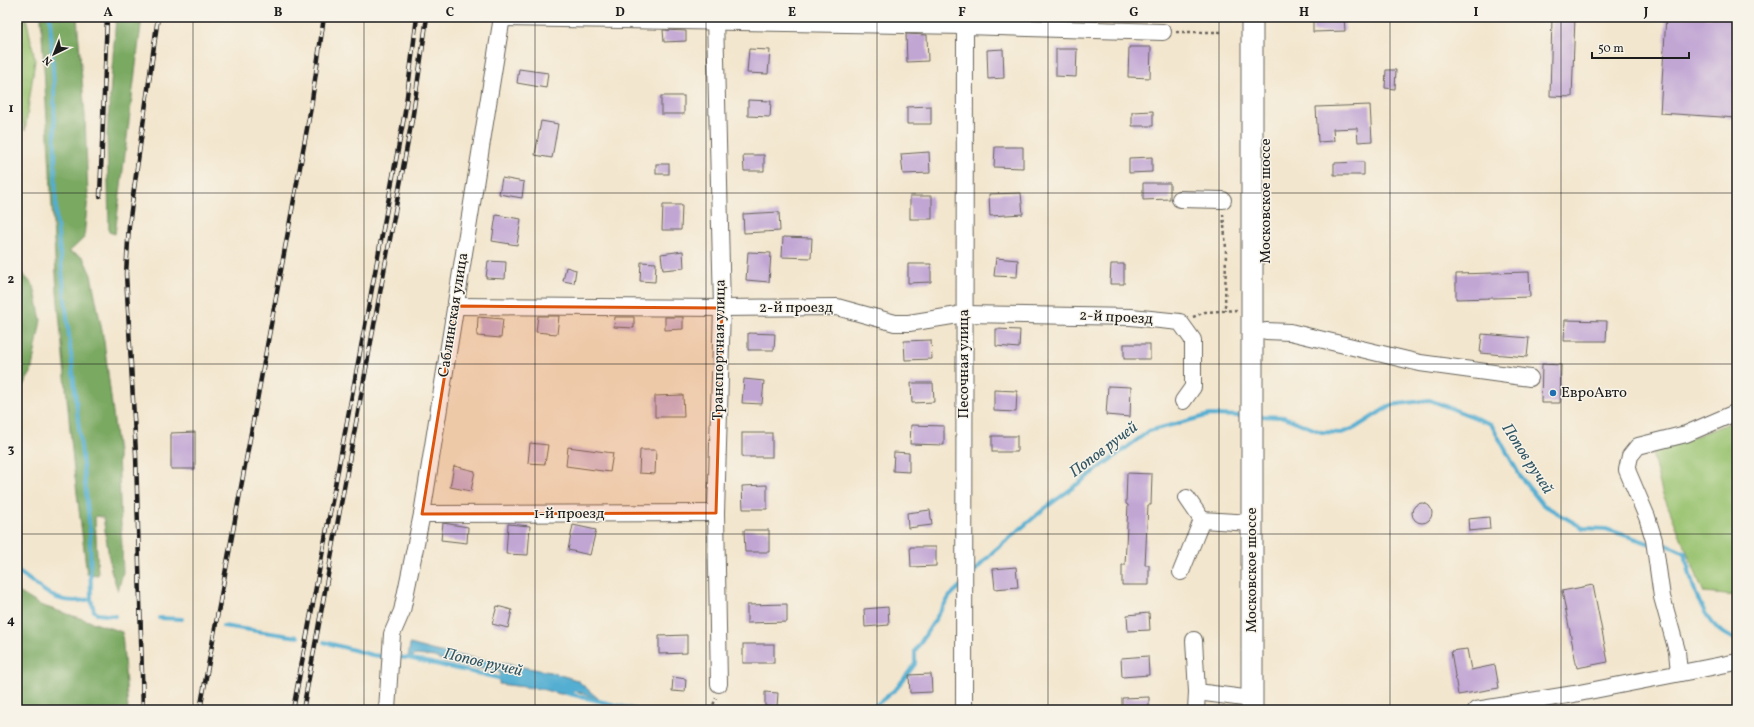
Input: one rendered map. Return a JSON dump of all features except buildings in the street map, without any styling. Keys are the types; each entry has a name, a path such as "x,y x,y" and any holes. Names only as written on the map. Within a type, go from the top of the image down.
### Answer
{"main road":[{"name":"Московское шоссе","path":"1252,17 1259,385"},
{"name":"Московское шоссе","path":"1259,385 1266,331 1266,17"},
{"path":"1259,385 1259,430"},
{"name":"Московское шоссе","path":"1256,706 1252,523 1259,430"},
{"name":"Московское шоссе","path":"1256,706 1259,430"}],"street":[{"path":"502,17 965,22 1163,32"},
{"name":"Саблинская улица","path":"387,710 392,634 402,611 422,514 502,17"},
{"name":"Транспортная улица","path":"715,19 722,308 716,513 719,684"},
{"name":"Песочная улица","path":"964,710 965,22"},
{"path":"1180,199 1223,200"},
{"name":"2-й проезд","path":"456,306 722,308 837,307 895,323 908,323 964,314 1131,317 1180,322"},
{"path":"1180,322 1193,340 1193,387 1183,401"},
{"path":"1266,331 1290,332 1420,363 1530,378"},
{"path":"1678,673 1677,651 1662,597 1654,540 1647,517 1627,470 1630,456 1638,446 1686,434 1737,412"},
{"path":"1187,498 1202,520"},
{"name":"1-й проезд","path":"422,514 716,513"},
{"path":"1202,520 1252,523"},
{"path":"1181,572 1202,520"},
{"path":"1194,640 1197,692 1196,710"},
{"path":"1476,710 1574,694 1737,662"},
{"path":"1197,692 1256,706"}],"path":[{"path":"1163,32 1222,32"},
{"path":"1223,200 1226,248 1225,311"},
{"path":"1180,322 1205,312 1240,310"}],"highlighted area":[{"path":"456,306 722,308 716,513 422,514"}],"green space":[{"path":"17,17 26,17 35,60 25,131 17,102"},
{"path":"41,17 77,17 85,116 88,197 84,238 69,252 83,257 91,275 104,341 118,453 123,572 118,591 111,570 103,517 95,516 98,575 87,574 73,461 57,292"},
{"path":"116,17 142,17 115,234 109,232 107,134"},
{"path":"17,268 34,286 41,320 31,373 17,395"},
{"path":"1737,420 1737,596 1704,593 1662,492 1652,453"},
{"path":"17,591 40,605 122,632 128,710 17,710"}],"water":[{"path":"410,644 435,651 550,672 577,680 600,700 576,691 570,694 560,694 541,689 499,684 500,672 445,662 435,657 416,655 408,658"}],"waterway":[{"path":"50,17 54,88 56,216 90,530 91,599"},
{"name":"Попов ручей","path":"1258,416 1284,417 1321,432 1341,433 1355,428 1391,405 1430,400 1491,424 1520,476 1542,504 1583,528 1606,529 1651,544"},
{"name":"Попов ручей","path":"969,577 994,551 1044,509 1149,431 1210,415 1245,416"},
{"name":"Попов ручей","path":"1657,545 1667,545 1685,553 1692,583 1705,613 1720,631 1737,641"},
{"name":"Попов ручей","path":"17,571 50,595 67,601 91,599 94,611 98,614 115,616"},
{"name":"Попов ручей","path":"870,710 897,688 915,664 915,651 950,596 960,586"},
{"name":"Попов ручей","path":"159,618 182,619"},
{"name":"Попов ручей","path":"223,626 298,637"},
{"name":"Попов ручей","path":"324,642 372,655 387,657"},
{"name":"Попов ручей","path":"394,657 408,658 503,679"},
{"name":"Попов ручей","path":"566,693 636,710"}],"railway":[{"path":"100,196 107,17"},
{"path":"143,710 136,454 126,274 129,225 158,17"},
{"path":"200,710 311,107 324,17"},
{"path":"293,710 405,112 417,17"},
{"path":"303,710 413,114 427,17"}],"place":[{"name":"ЕвроАвто","path":"1553,393"}]}
